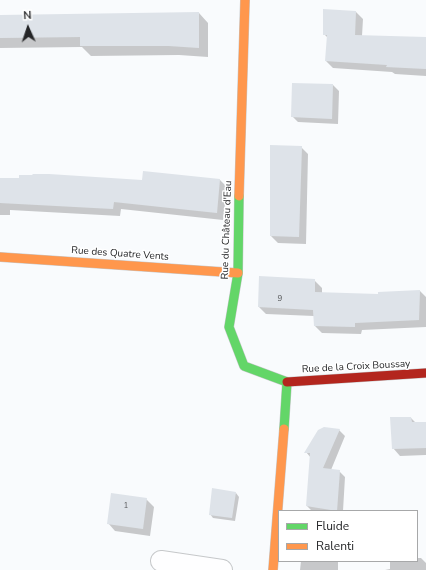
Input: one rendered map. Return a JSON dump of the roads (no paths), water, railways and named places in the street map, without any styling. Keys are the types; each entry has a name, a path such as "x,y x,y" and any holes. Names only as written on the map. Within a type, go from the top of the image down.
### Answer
{"street":[{"name":"Rue du Château d'Eau","path":"245,0 238,273 229,327 244,366 287,382"},
{"name":"Rue des Quatre Vents","path":"0,257 238,273"},
{"name":"Rue de la Croix Boussay","path":"287,382 426,373"},
{"path":"273,570 287,382"},
{"path":"161,561 222,570"}]}
